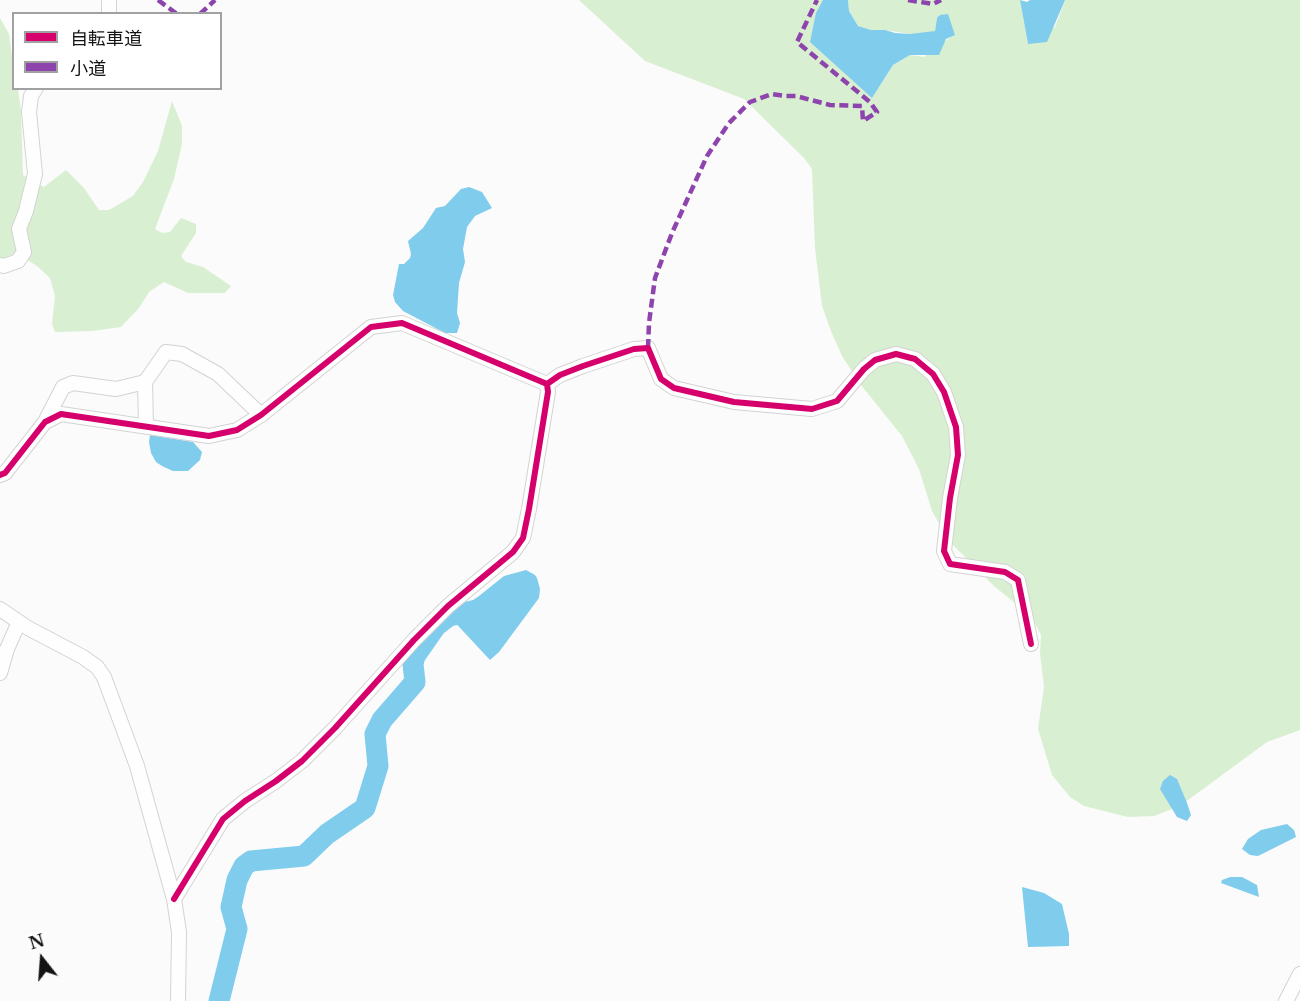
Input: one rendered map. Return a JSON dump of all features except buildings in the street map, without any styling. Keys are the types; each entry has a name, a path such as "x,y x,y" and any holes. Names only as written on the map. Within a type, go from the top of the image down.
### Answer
{"street":[{"path":"1,266 18,261 24,252 19,229 35,174 29,112 31,96 35,90"},
{"path":"45,422 61,414 208,436 237,430 261,415 371,327 402,323 548,384"},
{"path":"548,384 560,375 583,366 634,349 648,348 661,379 674,388 735,402 812,409 837,401 864,369 875,360 896,354 915,359 933,374 944,392 956,427 958,454 944,551 950,564 1005,572 1018,580 1031,644"},
{"path":"146,426 145,382 166,352 182,354 218,374 261,415"},
{"path":"2,473 45,422 63,387 73,383 116,389 145,382"},
{"path":"174,899 223,819 302,761 448,606 513,552 522,538 529,509 548,384"},
{"path":"0,609 97,666 104,677 137,766 174,899 179,932 178,1001"},
{"path":"0,673 7,649 19,622"},
{"path":"1286,1001 1300,974"}],"green space":[{"path":"579,0 823,0 872,98 893,65 910,55 924,57 955,34 937,18 935,31 925,34 871,30 858,26 849,11 848,0 1020,0 1028,44 1055,27 1065,0 1300,0 1300,730 1267,742 1180,806 1154,816 1128,817 1084,806 1070,797 1052,775 1038,729 1044,687 1040,653 1041,635 1032,617 994,586 949,541 932,511 919,469 902,436 861,385 842,356 831,331 822,306 815,248 812,169 804,158 744,99 645,61"},
{"path":"0,18 9,34 12,90 18,90 23,175 44,187 66,170 84,188 99,210 109,210 133,196 143,182 158,151 172,101 182,126 182,144 174,179 155,229 162,233 170,232 181,218 196,224 196,233 181,256 186,262 203,267 231,286 225,293 188,293 164,282 149,292 139,308 121,327 55,332 52,324 55,296 50,278 37,266 16,253 0,259"}],"water":[{"path":"823,0 848,0 849,11 858,26 895,33 935,31 937,18 948,14 955,35 946,39 939,55 910,55 893,65 872,98 810,42 816,13"},
{"path":"1020,0 1027,2 1030,0 1065,0 1047,42 1028,44"},
{"path":"469,187 482,192 492,208 475,216 467,227 463,249 465,262 459,283 457,313 460,323 457,333 445,333 403,311 395,302 393,295 399,264 404,264 410,258 408,241 423,228 436,208 445,206 461,189"},
{"path":"150,435 193,442 202,452 200,460 188,471 173,471 162,466 156,462 151,453"},
{"path":"526,570 537,578 540,589 539,598 499,652 490,660 449,616 504,576"},
{"path":"1170,775 1177,779 1187,803 1191,815 1187,821 1177,817 1160,789 1163,781"},
{"path":"1287,824 1294,830 1296,837 1258,856 1250,855 1242,849 1248,839 1261,830"},
{"path":"1242,877 1257,885 1259,897 1221,883 1222,880"},
{"path":"1022,887 1044,893 1062,904 1069,934 1069,946 1028,947"}],"waterway":[{"path":"219,1001 237,929 231,907 237,880 244,866 251,861 304,856 327,834 365,808 378,766 375,734 382,720 415,682 413,664 415,656 436,626 449,616 477,610"}],"marked path":[{"path":"158,0 174,12"},
{"path":"202,12 215,0"},
{"path":"648,348 655,278 672,233 707,156 729,123 750,102 772,94 796,96 830,105 862,106 863,121 877,112 870,102 797,42 817,0"},
{"path":"908,0 933,4 941,0"}],"cycle path":[{"path":"0,475 5,473 45,422 61,414 209,436 237,430 261,415 371,327 402,323 547,384"},
{"path":"547,384 560,375 583,366 634,349 648,348 661,379 674,388 734,402 812,409 837,401 864,369 875,360 896,354 915,359 933,374 944,392 956,427 958,455 944,551 950,564 1005,572 1018,580 1031,644"},
{"path":"174,899 223,819 302,761 448,606 513,552 523,538 529,509 548,392 547,384"}]}
